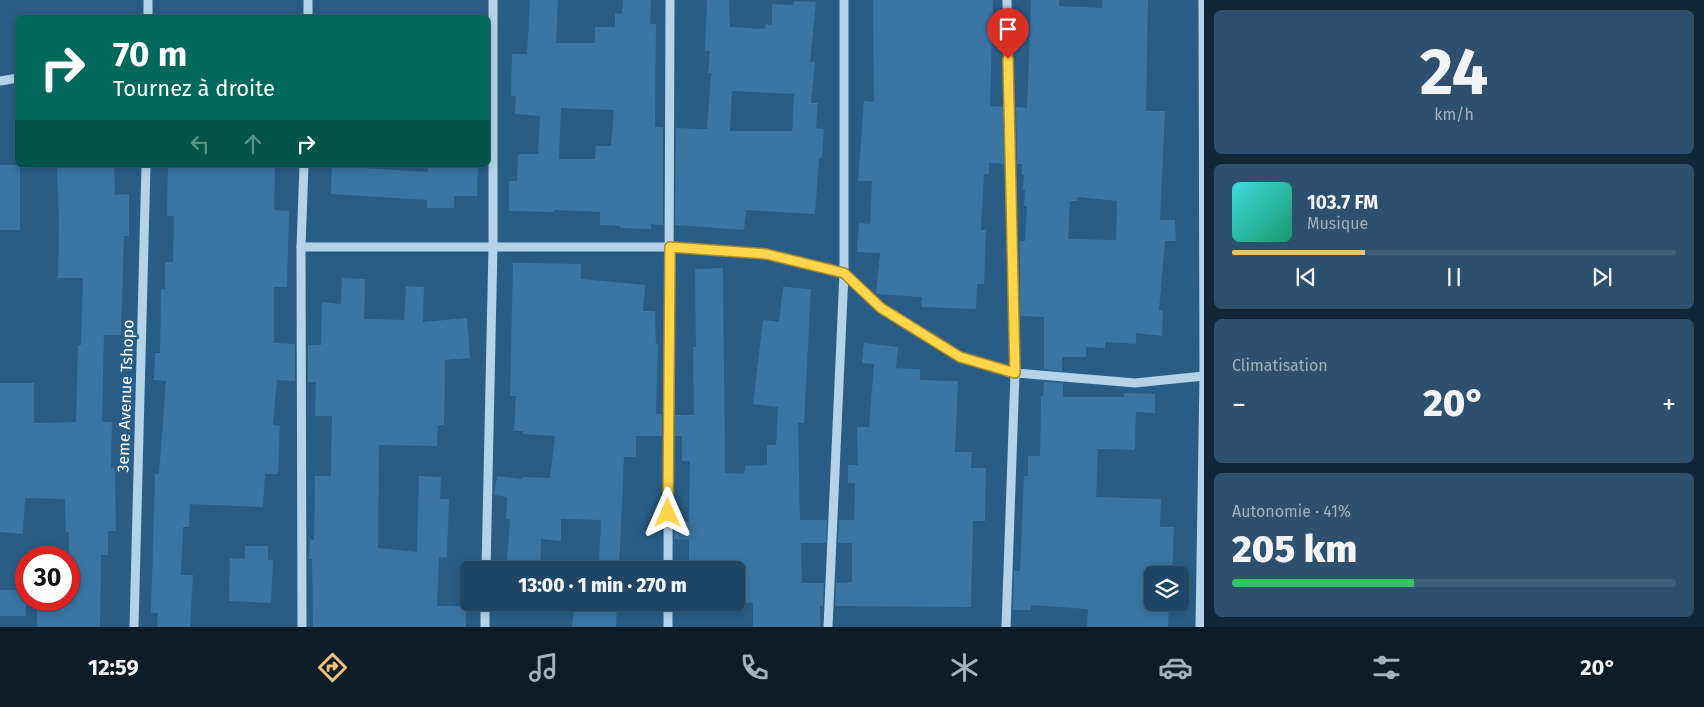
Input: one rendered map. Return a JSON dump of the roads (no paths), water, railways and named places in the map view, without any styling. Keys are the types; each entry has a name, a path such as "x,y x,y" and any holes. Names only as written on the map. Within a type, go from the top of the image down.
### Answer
{"street":[{"path":"148,0 148,15"},
{"path":"308,0 308,15"},
{"path":"486,561 493,246 493,0"},
{"path":"668,561 670,0"},
{"path":"828,627 844,273 844,0"},
{"path":"1006,627 1015,373 1007,0"},
{"path":"1200,627 1204,376 1203,0"},
{"path":"0,81 15,78"},
{"name":"3eme Avenue Tshopo","path":"134,627 146,167"},
{"path":"302,627 301,247 304,167"},
{"path":"301,247 670,247 766,254 844,273 881,308 960,357 1015,373 1134,383 1204,376"},
{"path":"485,611 485,627"},
{"path":"668,611 668,627"}]}
